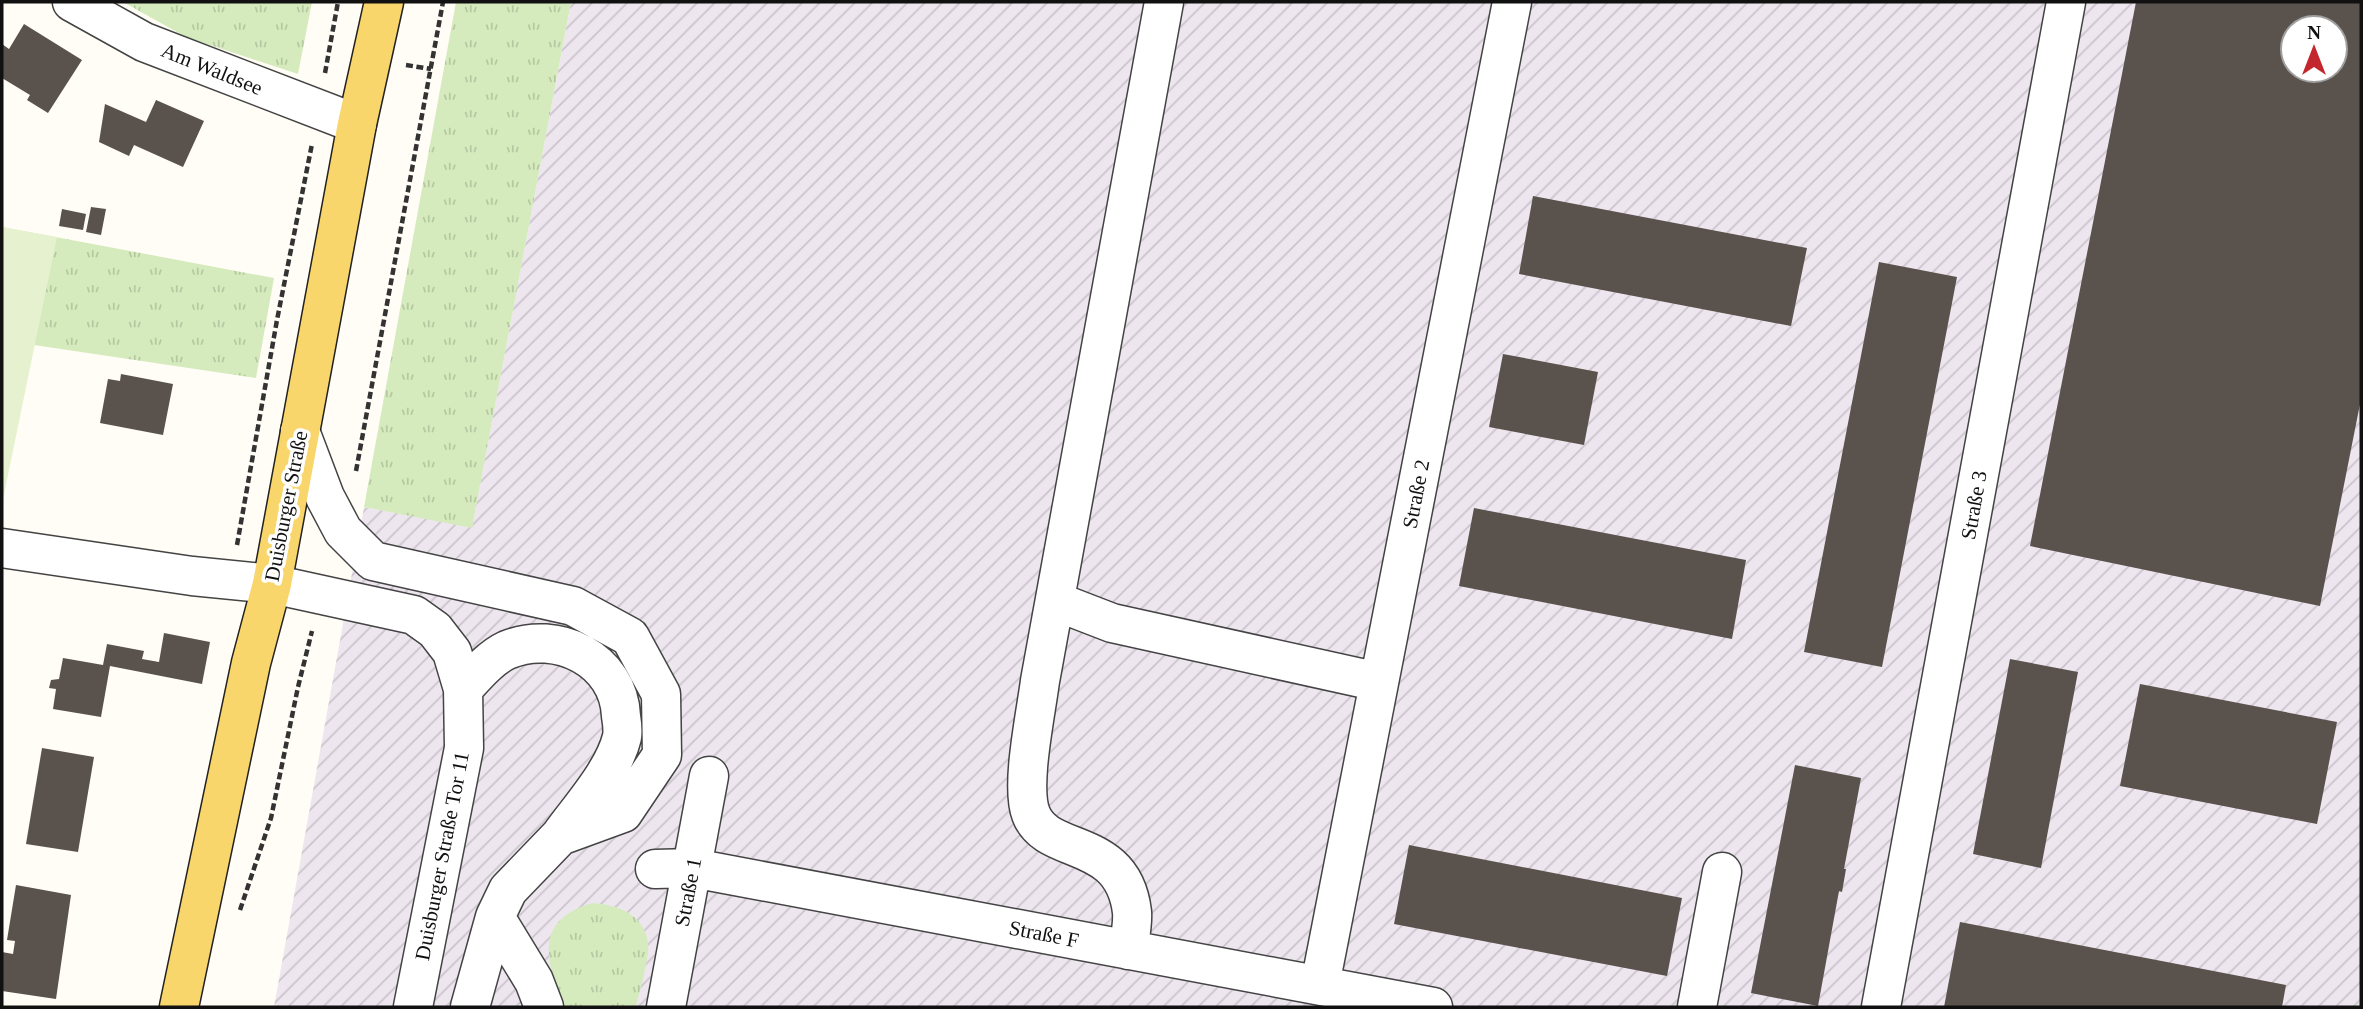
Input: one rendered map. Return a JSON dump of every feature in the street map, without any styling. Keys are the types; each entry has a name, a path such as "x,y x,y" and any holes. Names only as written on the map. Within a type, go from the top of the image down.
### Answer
{"main road":[{"name":"Duisburger Straße","path":"178,1007 251,663 272,584 357,124 384,2"}],"street":[{"name":"Am Waldsee","path":"72,2 144,42 357,124"},
{"path":"1128,950 1132,914 1126,887 1111,866 1093,852 1048,835 1031,816 1026,791 1040,681 1164,2"},
{"name":"Straße 2","path":"1320,985 1511,2"},
{"name":"Straße 3","path":"1881,1007 2066,2"},
{"path":"300,431 325,497 343,531 373,561 573,606 630,637 661,694 662,755 623,814 560,836"},
{"name":"Duisburger Straße Tor 11","path":"2,548 192,576 272,584 414,615 435,630 452,652 463,689 464,748 413,1007"},
{"path":"1055,601 1112,623 1379,682"},
{"path":"463,689 482,668 507,650 541,643 574,649 603,668 621,699 622,736 610,766 560,836 508,890 495,917 470,1007"},
{"name":"Straße 1","path":"666,1007 709,776"},
{"name":"Straße F","path":"655,869 693,868 1320,985 1388,1003 1433,1007"},
{"path":"1697,1007 1723,872"},
{"path":"495,917 534,981 544,1007"}],"path":[{"path":"231,580 338,2"}],"shaded area":[{"path":"571,2 2361,2 2361,1007 274,1007 364,507 472,527"}],"green space":[{"path":"123,2 312,2 298,74 186,37"},
{"path":"456,2 571,2 472,528 364,507"},
{"path":"2,227 274,278 256,378 34,345 10,461"},
{"path":"2,227 57,237 2,504"},
{"path":"592,903 628,912 641,924 645,933 648,943 647,957 636,1007 563,1007 549,959 552,932 560,921 573,911"}],"building":[{"path":"2136,2 2361,2 2361,399 2320,606 2030,546"},
{"path":"24,24 82,60 48,113 27,100 30,95 2,78 2,44 9,49"},
{"path":"156,100 204,121 183,167 134,145 129,156 99,142 105,104 146,122"},
{"path":"1533,196 1807,248 1791,326 1519,274"},
{"path":"91,207 106,209 101,235 86,232"},
{"path":"62,209 86,214 83,230 59,226"},
{"path":"1879,262 1957,277 1882,667 1804,652"},
{"path":"1503,354 1598,372 1584,445 1489,427"},
{"path":"121,374 173,384 163,435 100,423 108,379 120,381"},
{"path":"1474,508 1746,560 1732,639 1459,586"},
{"path":"164,633 210,642 202,684 110,666 101,717 53,709 56,689 49,688 51,680 59,679 63,658 103,665 107,644 144,651 142,659 159,662"},
{"path":"2010,659 2078,672 2041,868 1973,854"},
{"path":"2140,684 2337,722 2317,824 2120,786"},
{"path":"42,748 94,757 78,852 26,844"},
{"path":"1795,765 1861,778 1842,892 1839,891 1818,1006 1751,993"},
{"path":"1409,845 1682,898 1667,976 1394,924"},
{"path":"16,885 71,895 56,999 2,991 2,952 13,954 15,941 7,940"},
{"path":"1960,922 2286,985 2282,1007 1944,1007"}]}
